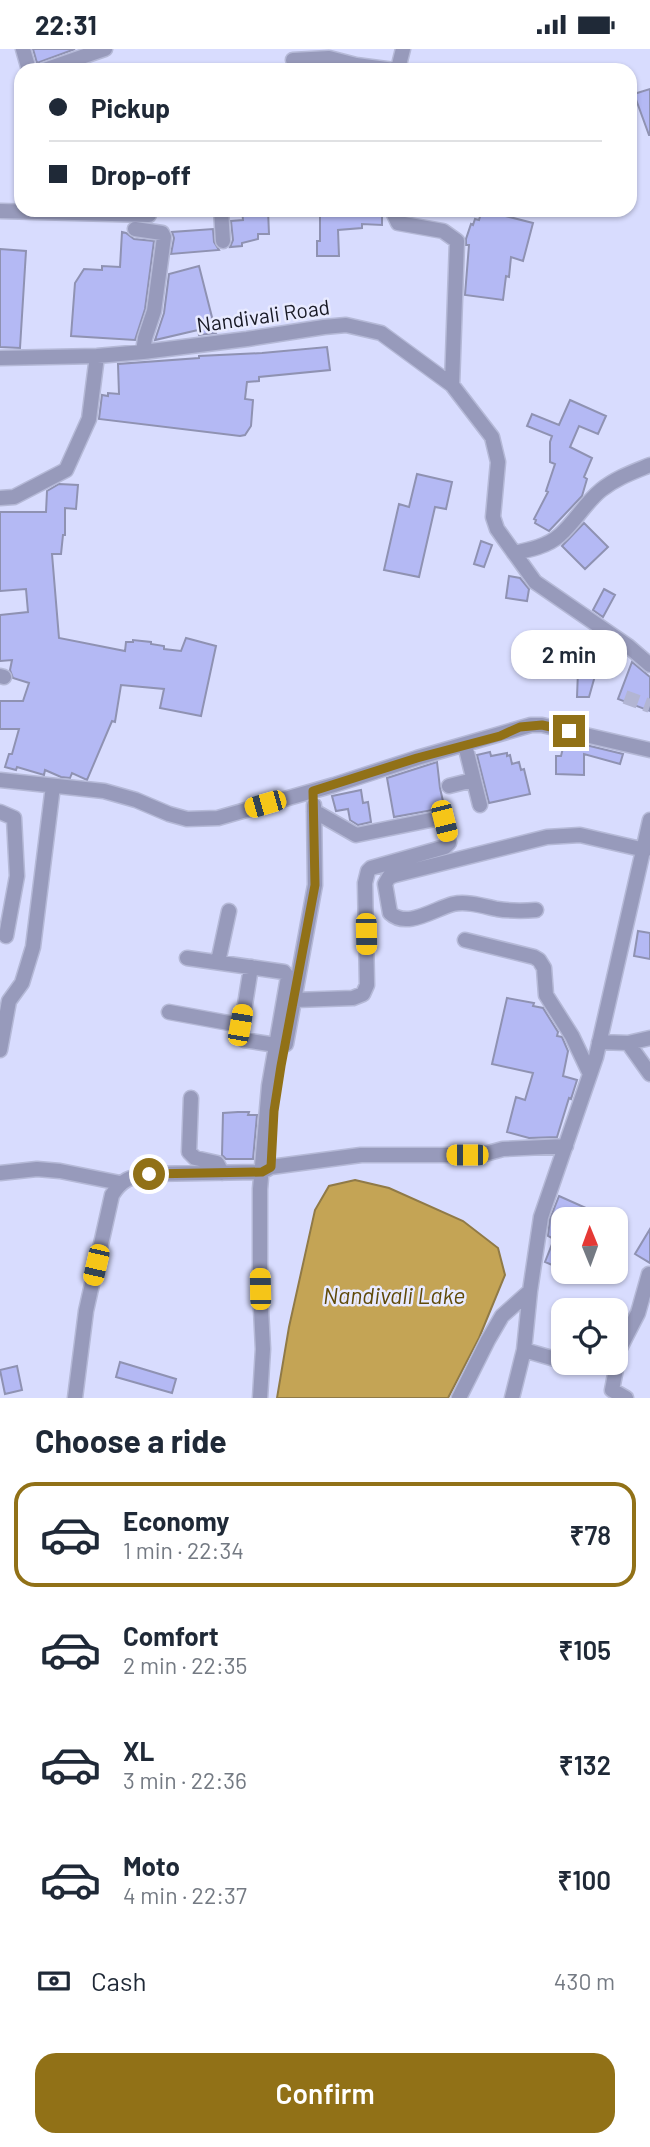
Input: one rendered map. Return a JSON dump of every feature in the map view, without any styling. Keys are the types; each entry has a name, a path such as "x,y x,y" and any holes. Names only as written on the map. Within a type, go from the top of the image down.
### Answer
{"street":[{"path":"64,63 105,49"},
{"path":"293,60 329,58 348,63"},
{"path":"221,217 223,241"},
{"path":"395,217 398,223 443,232 457,241 452,385"},
{"path":"135,229 158,231 164,237 154,311 143,352"},
{"name":"Nandivali Road","path":"0,358 143,352 346,325 381,333 452,385 492,437 498,462 493,517 497,529 535,582 628,646 650,665"},
{"path":"0,498 14,496 66,470 89,419 97,356"},
{"path":"514,553 528,550 560,535 600,491 620,478 650,465"},
{"path":"0,780 104,791 187,819 218,818 500,736 520,727 542,725 650,750"},
{"path":"465,745 480,805"},
{"path":"449,786 474,780"},
{"path":"0,1050 9,1001 22,983 33,947 53,786"},
{"path":"260,1398 263,1349 259,1220 274,1111 315,885 313,791"},
{"path":"295,1000 353,998 363,994 367,985 365,883 368,871 445,847 449,843 444,821 440,818 356,835 314,811"},
{"path":"0,812 14,818 17,857 17,876 6,936"},
{"path":"512,1398 524,1350 541,1217 600,1042 650,820"},
{"path":"536,910 513,911 466,903 407,920 397,919 390,913 385,884 389,877 395,875 547,837 580,835 645,850"},
{"path":"218,962 229,911"},
{"path":"465,940 539,960 544,968 546,995 572,1036 590,1074"},
{"path":"187,958 284,972 288,977 269,1086 266,1169"},
{"path":"251,967 239,1033 242,1039 276,1045"},
{"path":"169,1012 240,1025"},
{"path":"600,1042 628,1043 650,1038"},
{"path":"628,1043 650,1074"},
{"path":"191,1098 189,1152 195,1158 217,1163 222,1173"},
{"path":"0,1173 37,1169 120,1182 149,1174 222,1173 361,1155 481,1155 503,1149 566,1146"},
{"path":"75,1398 86,1311 112,1195 120,1182"},
{"path":"628,1331 638,1313 649,1274"},
{"path":"459,1398 502,1316 530,1291"},
{"path":"524,1350 551,1358"},
{"path":"614,1375 612,1390 626,1398"}],"water":[{"name":"Nandivali Lake","path":"355,1180 389,1188 463,1221 498,1248 505,1275 479,1338 448,1398 277,1398 289,1327 315,1210 329,1186"}],"building":[{"path":"33,49 75,49 37,63"},
{"path":"650,89 650,135 637,102 637,93"},
{"path":"243,217 268,217 269,234 258,234 258,239 242,243 242,246 230,247 233,240 231,221 243,220"},
{"path":"320,217 382,217 382,225 362,224 362,228 338,230 339,256 317,256 317,241 320,241"},
{"path":"480,217 509,217 533,223 523,261 511,257 503,300 465,295 469,245 466,245 466,239 471,224 473,225 475,219 479,220"},
{"path":"213,229 214,242 219,250 171,254 174,238 172,232"},
{"path":"122,232 134,239 154,241 145,309 135,340 71,336 75,283 84,269 120,267"},
{"path":"0,249 26,251 20,348 0,347"},
{"path":"199,266 216,333 199,335 198,330 155,340 164,313 169,274"},
{"path":"327,347 330,370 259,377 259,381 247,382 245,399 253,400 251,426 245,435 99,419 102,395 119,394 118,364"},
{"path":"570,400 606,416 598,434 579,426 570,447 592,458 584,477 587,479 582,496 549,531 535,523 534,519 548,492 546,491 555,464 550,462 552,436 527,426 532,414 559,425"},
{"path":"417,474 452,482 446,509 435,507 419,577 384,570 399,504 409,507"},
{"path":"59,484 78,485 76,509 65,508 65,535 61,554 52,554 59,638 125,651 126,642 133,640 181,651 186,638 216,646 201,716 160,708 164,689 121,685 115,722 112,721 87,780 72,773 70,778 45,770 44,775 17,767 16,770 5,767 19,729 0,729 0,701 23,701 29,683 13,678 10,670 12,660 0,661 0,615 28,612 26,589 0,591 0,512 46,512 47,491"},
{"path":"584,523 608,547 585,569 562,546"},
{"path":"481,541 492,545 484,567 474,564"},
{"path":"509,576 520,578 529,589 527,601 506,598"},
{"path":"604,589 615,595 603,617 593,610"},
{"path":"590,640 604,644 589,697 577,697 578,671"},
{"path":"632,662 650,677 650,711 618,699"},
{"path":"565,740 623,754 620,764 584,754 584,775 556,774 556,756 561,756"},
{"path":"490,752 491,756 507,753 512,764 519,762 521,770 524,769 530,794 489,803 477,755"},
{"path":"437,762 445,810 394,817 387,778"},
{"path":"361,790 363,803 368,802 371,822 358,825 350,820 348,809 336,811 332,796"},
{"path":"638,931 650,933 650,959 634,956"},
{"path":"507,998 534,1003 533,1006 543,1008 568,1051 563,1076 577,1080 557,1137 529,1138 507,1132 516,1097 525,1100 533,1073 492,1064"},
{"path":"249,1112 248,1115 257,1115 253,1159 226,1159 222,1155 223,1113"},
{"path":"559,1196 584,1207 555,1207"},
{"path":"551,1216 551,1238 548,1236"},
{"path":"650,1229 650,1263 635,1254"},
{"path":"551,1247 551,1265 545,1262"},
{"path":"120,1362 176,1379 172,1393 116,1377"},
{"path":"17,1366 22,1390 5,1394 0,1370"}],"tunnel":[{"path":"625,697 650,706"}],"route":[{"path":"149,1174 262,1172 271,1167 274,1111 281,1066 315,885 313,791 417,758 500,736 520,727 542,725 569,731"}]}
